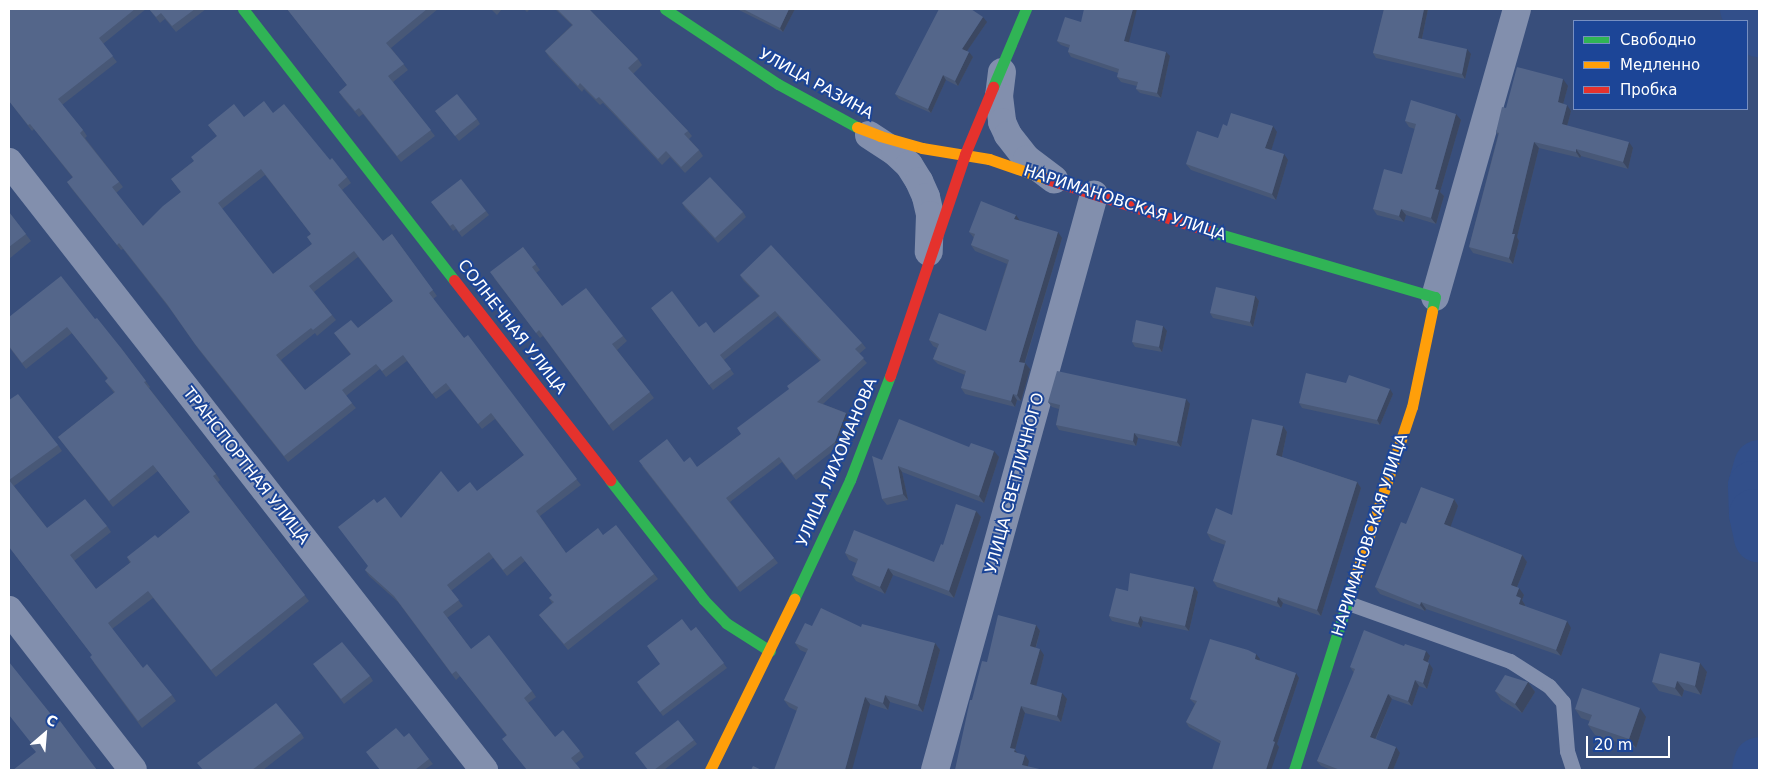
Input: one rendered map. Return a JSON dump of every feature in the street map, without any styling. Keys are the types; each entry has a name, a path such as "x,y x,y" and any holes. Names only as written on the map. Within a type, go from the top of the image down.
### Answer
{"street":[{"name":"СОЛНЕЧНАЯ УЛИЦА","path":"242,9 704,600 726,623 770,651"},
{"name":"УЛИЦА РАЗИНА","path":"664,9 778,84 858,127 899,143 965,154"},
{"path":"965,154 1026,9"},
{"name":"НАРИМАНОВСКАЯ УЛИЦА","path":"1294,770 1412,406 1435,297 1517,9"},
{"path":"1003,64 999,96 1002,122 1008,134 1027,159 1059,183"},
{"path":"858,127 895,152 909,166 919,181 926,197 930,215 928,265"},
{"name":"УЛИЦА ЛИХОМАНОВА","path":"710,770 770,651 850,480 894,367 965,154"},
{"name":"НАРИМАНОВСКАЯ УЛИЦА","path":"965,154 989,158 1094,195 1435,297"},
{"name":"ТРАНСПОРТНАЯ УЛИЦА","path":"9,162 484,770"},
{"name":"УЛИЦА СВЕТЛИЧНОГО","path":"935,770 1094,195"},
{"path":"9,610 133,770"}],"lane":[{"path":"1348,603 1510,662 1550,686 1563,702 1567,751 1572,770"}],"building":[{"path":"9,9 135,9 99,38 113,56 58,99 83,130 80,133 119,182 112,187 143,226 163,206 181,192 171,179 194,161 191,157 217,136 208,125 234,104 244,117 264,101 273,113 284,104 330,160 332,158 347,177 338,185 383,241 392,234 433,290 429,293 464,338 468,335 577,479 536,511 566,553 598,528 603,535 616,525 654,574 564,644 539,615 554,602 549,598 552,595 521,556 503,570 489,552 447,585 459,600 443,612 471,649 489,635 532,691 524,698 555,737 563,730 580,751 571,758 581,770 527,770 502,739 507,735 456,671 452,674 394,596 365,570 368,566 338,527 374,499 377,503 385,497 401,518 441,471 458,492 470,482 477,491 524,455 491,413 478,424 446,383 432,394 403,355 382,371 376,364 342,390 352,403 284,456 195,344 167,304 119,243 117,245 67,182 73,177 9,101","holes":["261,169 311,234 307,237 312,244 273,274 218,203","354,251 393,301 358,328 351,320 334,333 351,354 305,390 276,355 311,328 313,330 332,315 309,286"]},
{"path":"149,9 195,9 172,26 161,13 156,17"},
{"path":"287,9 427,9 386,43 404,64 388,76 431,130 397,156 359,108 355,111 339,92 347,85"},
{"path":"557,9 589,9 638,59 628,68 688,131 684,134 699,150 681,167 666,151 658,159 599,97 596,99 580,83 578,86 545,51 573,25"},
{"path":"743,9 789,9 780,28"},
{"path":"939,9 971,9 983,17 962,49 969,52 955,81 943,75 928,109 895,94"},
{"path":"1084,9 1133,9 1124,41 1166,52 1157,93 1136,89 1138,82 1117,77 1119,69 1068,52 1070,45 1057,41 1065,17 1081,22"},
{"path":"1384,9 1424,9 1418,38 1467,49 1462,74 1373,53"},
{"path":"1517,67 1563,79 1558,102 1567,105 1562,124 1629,142 1623,162 1576,149 1576,152 1534,142 1512,234 1515,234 1509,258 1469,247 1499,133 1496,132 1502,107 1506,108"},
{"path":"457,94 477,119 455,136 435,111"},
{"path":"1411,100 1456,114 1435,189 1439,190 1431,218 1401,209 1399,216 1373,209 1384,169 1402,174 1416,124 1405,121"},
{"path":"1231,113 1273,126 1265,148 1284,154 1272,194 1186,164 1197,131 1218,138 1223,124 1227,126"},
{"path":"710,177 743,212 715,238 682,203"},
{"path":"461,179 486,211 459,232 453,224 450,226 431,202"},
{"path":"981,201 1016,215 1014,219 1058,232 1019,362 1025,363 1017,395 1013,394 1011,401 961,388 966,371 933,359 939,344 929,340 939,313 986,331 1009,260 971,245 975,234 969,232"},
{"path":"9,212 26,234 9,247"},
{"path":"771,245 862,343 855,349 864,358 817,402 846,413 835,442 793,475 779,457 726,498 774,558 737,587 639,461 667,439 684,462 690,457 697,467 741,434 737,428 789,389 787,386 821,360 775,311 720,355 731,369 709,385 651,308 672,291 699,327 706,322 714,333 760,296 740,275"},
{"path":"523,247 536,264 532,267 562,306 586,288 623,336 612,344 650,392 609,425 539,330 536,333 490,272"},
{"path":"61,276 121,348 146,381 144,382 216,474 213,476 305,595 211,670 148,591 108,623 143,668 147,664 172,695 138,721 90,657 92,655 9,547 9,480 47,528 85,499 107,526 70,555 96,589 131,562 127,557 155,535 158,538 190,512 153,465 109,501 58,437 115,392 105,381 108,378 67,327 22,363 9,346 9,317"},
{"path":"1216,287 1255,296 1250,322 1210,313"},
{"path":"1136,320 1163,326 1159,347 1132,342"},
{"path":"1057,371 1186,399 1177,442 1134,433 1133,441 1056,425 1060,405 1048,402"},
{"path":"1306,373 1346,383 1349,375 1390,389 1377,420 1299,403"},
{"path":"18,394 58,445 9,480 9,400"},
{"path":"899,419 969,447 971,443 994,451 979,496 898,466 903,494 882,499 872,456 882,460"},
{"path":"1252,419 1283,426 1276,455 1357,482 1317,610 1278,597 1277,602 1213,581 1226,541 1207,533 1216,508 1232,515"},
{"path":"1421,487 1454,499 1444,524 1522,555 1511,585 1519,588 1516,596 1521,598 1519,604 1567,621 1556,650 1421,602 1420,605 1375,587 1401,522 1406,524"},
{"path":"956,504 976,511 949,591 888,568 880,587 852,575 858,559 845,553 854,530 934,562 941,544 943,545"},
{"path":"1130,573 1194,587 1185,626 1140,616 1138,623 1109,616 1116,588 1128,591"},
{"path":"821,608 861,627 862,624 935,643 918,705 885,695 883,703 865,697 845,770 774,770 798,707 784,700 808,649 795,643 805,623 812,626"},
{"path":"998,615 1036,625 1030,646 1040,649 1030,684 1062,693 1057,716 1021,706 1010,748 1015,749 1014,752 1025,755 1022,765 1044,770 955,770 970,700 972,700 982,661 987,662"},
{"path":"682,619 691,631 696,627 724,663 660,712 637,682 660,664 647,646"},
{"path":"1364,630 1404,646 1405,644 1426,651 1423,660 1429,663 1423,683 1415,680 1408,701 1388,694 1370,737 1396,747 1387,770 1340,770 1317,761 1355,669 1350,667"},
{"path":"1210,639 1248,650 1256,654 1255,659 1296,673 1273,741 1275,742 1266,770 1212,770 1221,741 1186,722 1197,701 1190,699"},
{"path":"342,642 370,676 341,699 313,664"},
{"path":"1660,653 1700,663 1695,686 1677,681 1675,688 1652,682"},
{"path":"9,662 58,723 60,721 97,770 13,770 36,752 9,715"},
{"path":"1505,675 1528,682 1515,704 1495,691"},
{"path":"1582,688 1640,708 1629,739 1588,725 1592,715 1575,709"},
{"path":"276,703 301,733 252,770 203,770 197,763"},
{"path":"678,720 694,740 654,770 648,770 635,753"},
{"path":"396,728 404,737 409,733 429,759 415,770 380,770 366,752"},
{"path":"753,766 762,770 751,770"}],"waterway":[{"path":"1745,9 1759,32"},
{"path":"1759,465 1753,486 1754,514 1759,537"},
{"path":"1757,770 1759,762"}],"traffic: fast":[{"path":"243,9 454,280"},
{"path":"665,9 778,84 857,127"},
{"path":"993,87 1026,9"},
{"path":"1209,231 1435,297 1432,311"},
{"path":"794,599 850,480 890,376"},
{"path":"610,480 704,600 726,623 770,651"},
{"path":"1294,770 1354,581"}],"traffic: slow":[{"path":"857,127 922,148 989,159 1047,179"},
{"path":"1354,581 1412,407 1432,311"},
{"path":"710,770 794,599"}],"traffic: jam":[{"path":"890,376 965,154 993,87"},
{"path":"1047,179 1209,231"},
{"path":"454,280 610,480"}]}
